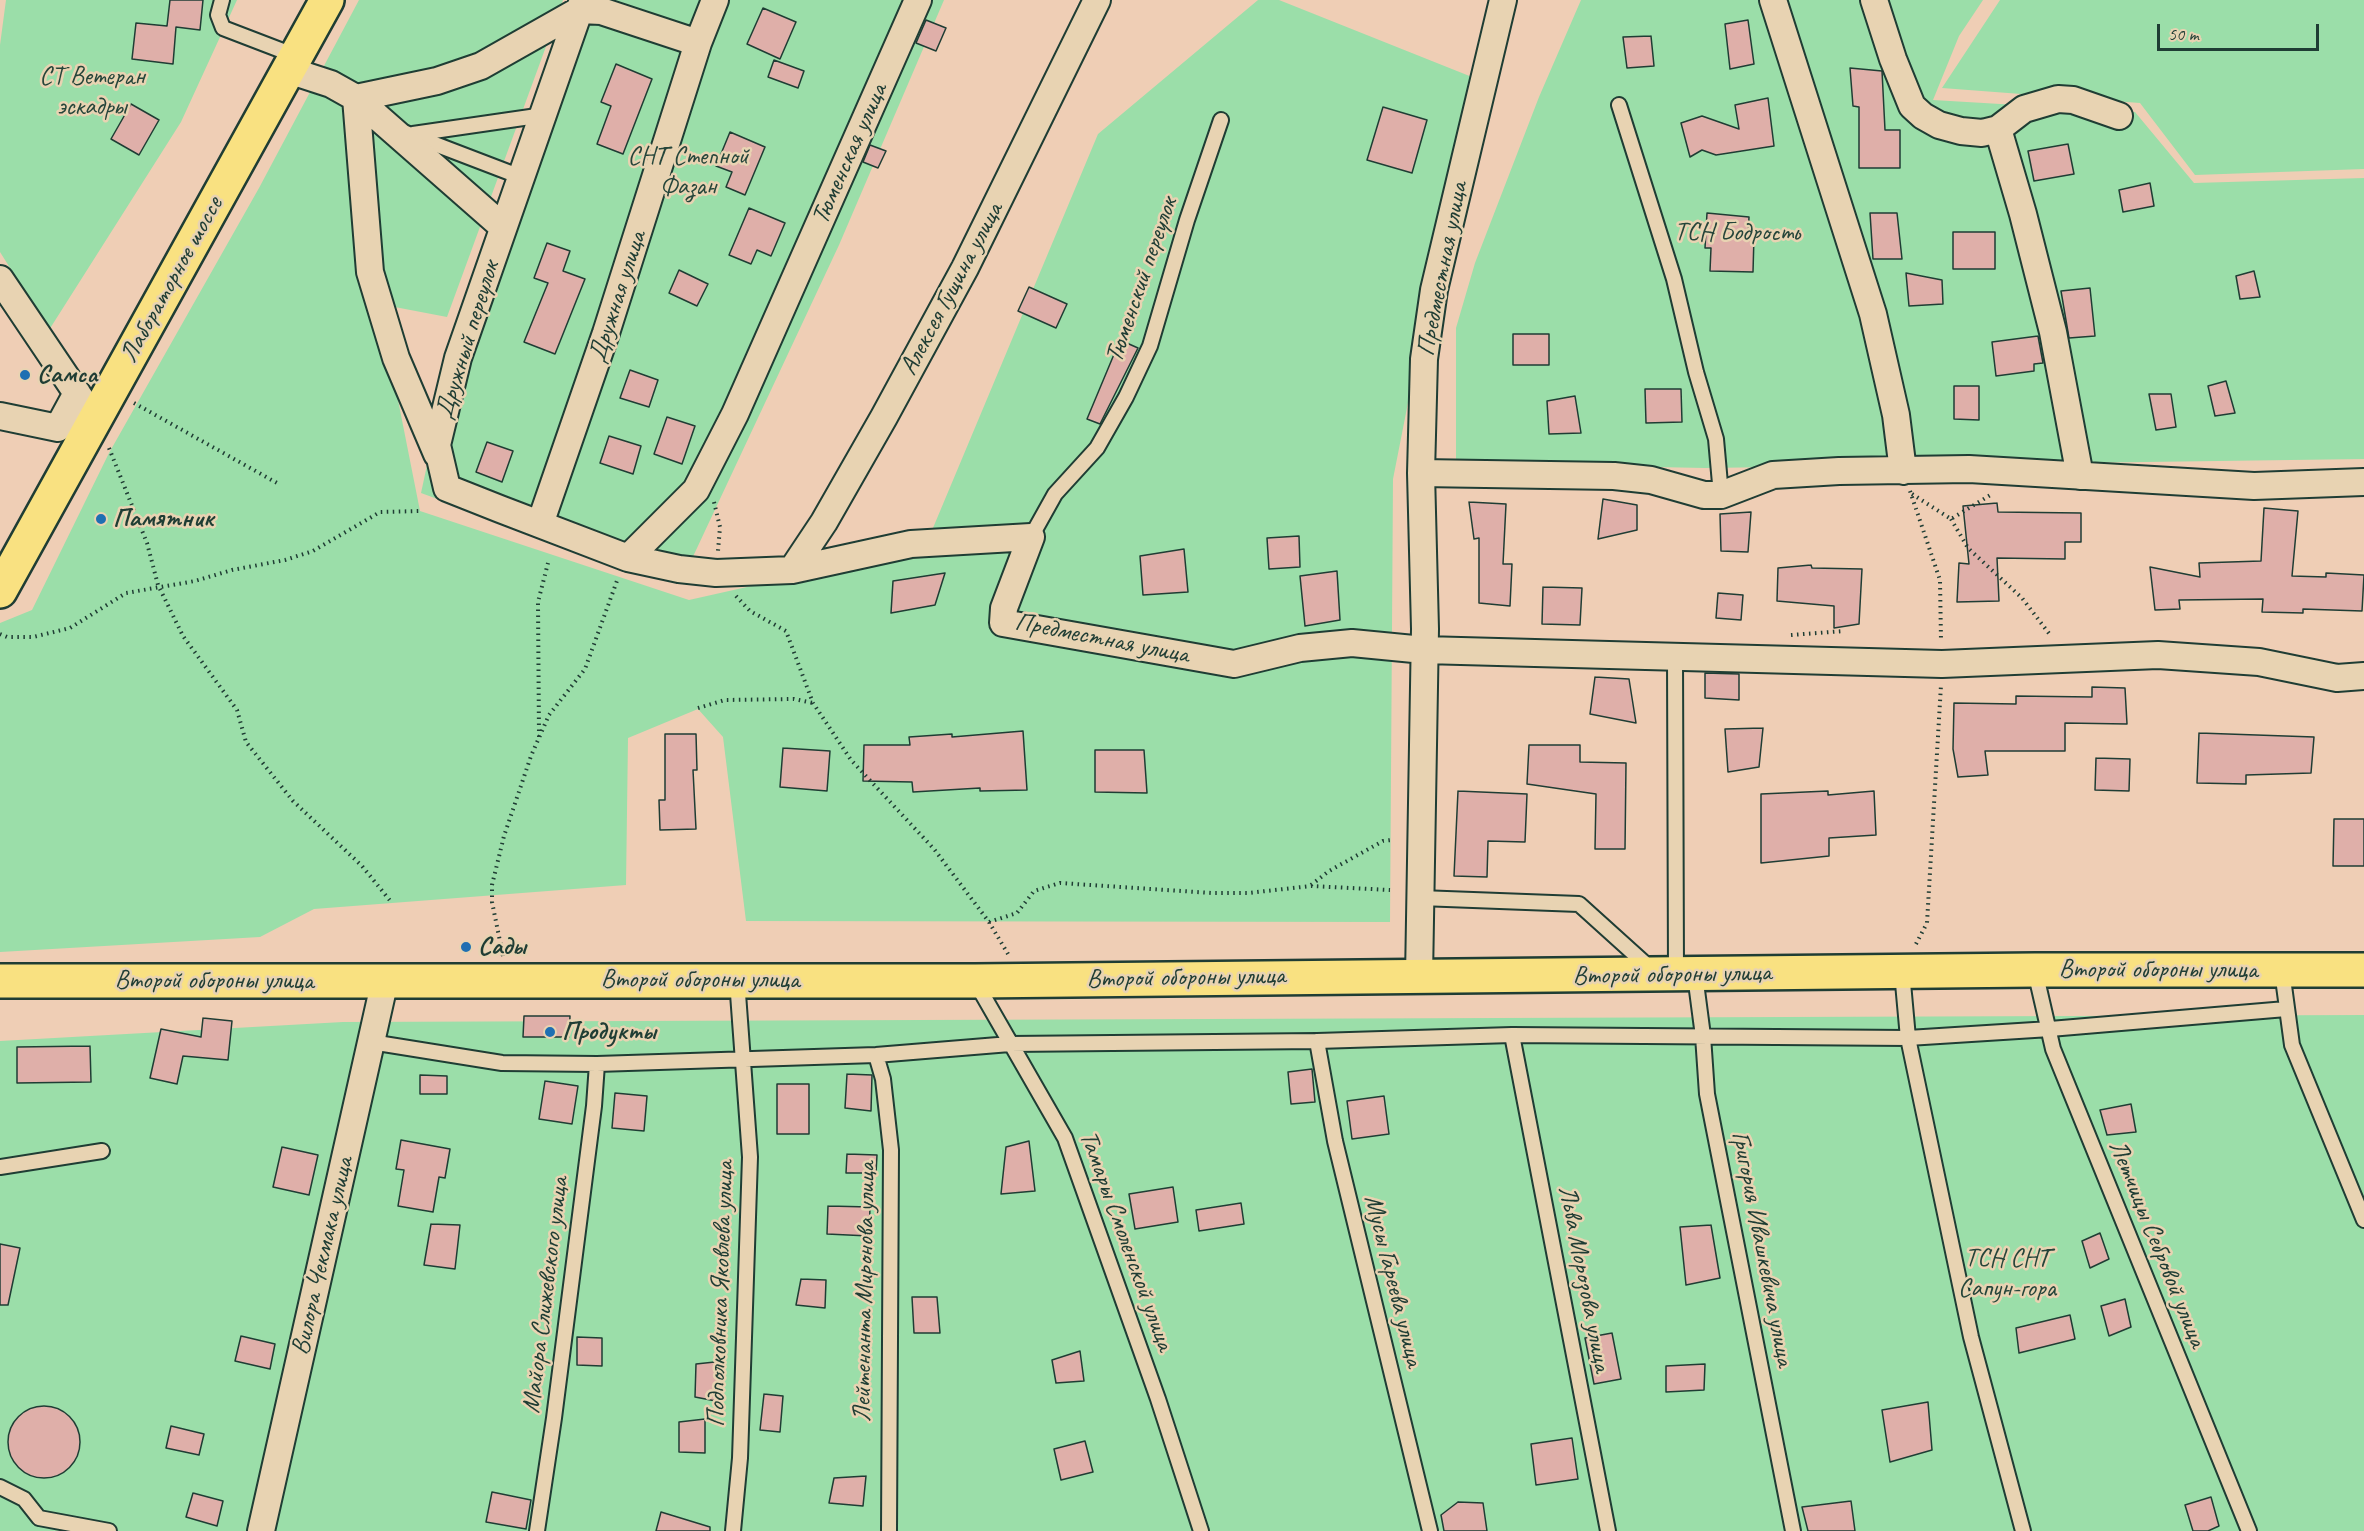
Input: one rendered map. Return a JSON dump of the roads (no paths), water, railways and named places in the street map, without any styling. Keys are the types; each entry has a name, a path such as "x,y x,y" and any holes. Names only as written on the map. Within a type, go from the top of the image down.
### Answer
{"main road":[{"name":"Лабораторное шоссе","path":"0,591 100,428 111,390 327,0"},
{"name":"Второй обороны улица","path":"3,979 1024,981 2035,970 2364,970"}],"street":[{"name":"Дружная улица","path":"540,524 610,322 698,43 715,0"},
{"name":"Тюменская улица","path":"628,558 696,490 735,414 918,0"},
{"name":"Алексея Гущина улица","path":"792,570 872,438 965,268 1097,0"},
{"name":"Предместная улица","path":"1419,977 1424,650 1421,473 1427,332 1434,290 1503,0"},
{"path":"1773,0 1873,314 1896,415 1903,471"},
{"path":"1874,0 1912,106 1923,116 1939,125 1961,131 1982,133 1998,129 2024,109 2058,99 2086,104 2119,116"},
{"path":"356,98 437,81 482,66 582,5 698,43"},
{"name":"Дружный переулок","path":"582,5 458,358 437,445 447,488 628,558 679,569 716,573 792,570"},
{"path":"292,63 356,98 399,130 503,226"},
{"path":"356,98 370,272 396,358 442,465"},
{"path":"1998,129 2054,332 2080,476"},
{"path":"0,279 100,428"},
{"path":"0,416 58,428 77,393"},
{"path":"1421,473 1614,476 1651,480 1704,495 1721,495 1773,475 1969,469 2254,486 2364,482"},
{"path":"792,570 911,544 1031,537"},
{"name":"Предместная улица","path":"1031,537 1004,608 1003,623 1234,664 1300,648 1352,643 1424,650"},
{"path":"1424,650 1942,664 2158,656 2259,662 2337,678 2364,676"},
{"name":"Вилора Чекмака улица","path":"261,1531 385,980"}],"lane":[{"path":"222,0 218,15 223,28 292,63"},
{"path":"1619,105 1674,279 1696,372 1716,439 1721,495"},
{"path":"399,130 544,115"},
{"name":"Тюменский переулок","path":"1031,537 1055,494 1097,448 1126,397 1150,346 1187,220 1221,120"},
{"path":"399,130 521,177"},
{"name":"Григория Ивашкевича улица","path":"1675,657 1676,975 1703,1036 1707,1094 1793,1531"},
{"path":"1420,898 1579,904 1676,975"},
{"name":"Летчицы Себровой улица","path":"2035,970 2057,1060 2248,1531"},
{"path":"2282,971 2292,1045 2364,1220"},
{"path":"1902,972 1908,1038 1971,1337 2023,1531"},
{"name":"Подполковника Яковлева улица","path":"733,1531 740,1458 750,1157 737,981"},
{"name":"Тамары Смоленской улица","path":"975,981 1065,1138 1158,1399 1201,1531"},
{"path":"371,1042 502,1063 597,1064 876,1055 1010,1044 1317,1041 1512,1035 1908,1038 2050,1029 2286,1009"},
{"name":"Льва Морозова улица","path":"1512,1035 1608,1531"},
{"name":"Мусы Гареева улица","path":"1317,1041 1335,1141 1430,1531"},
{"name":"Лейтенанта Миронова улица","path":"876,1055 883,1079 891,1149 889,1531"},
{"name":"Майора Слижевского улица","path":"537,1531 559,1383 594,1106 597,1064"},
{"path":"0,1167 102,1151"},
{"path":"0,1487 24,1499 36,1525 109,1531"}],"place":[{"name":"Самса","path":"25,375"},
{"name":"Памятник","path":"101,519"},
{"name":"Сады","path":"466,947"},
{"name":"Продукты","path":"550,1032"}],"park label":[{"name":"СТ Ветеран эскадры","path":"92,92"},
{"name":"СНТ Степной Фазан","path":"688,172"},
{"name":"ТСН Бодрость","path":"1737,233"},
{"name":"ТСН СНТ Сапун-гора","path":"2007,1274"}]}
